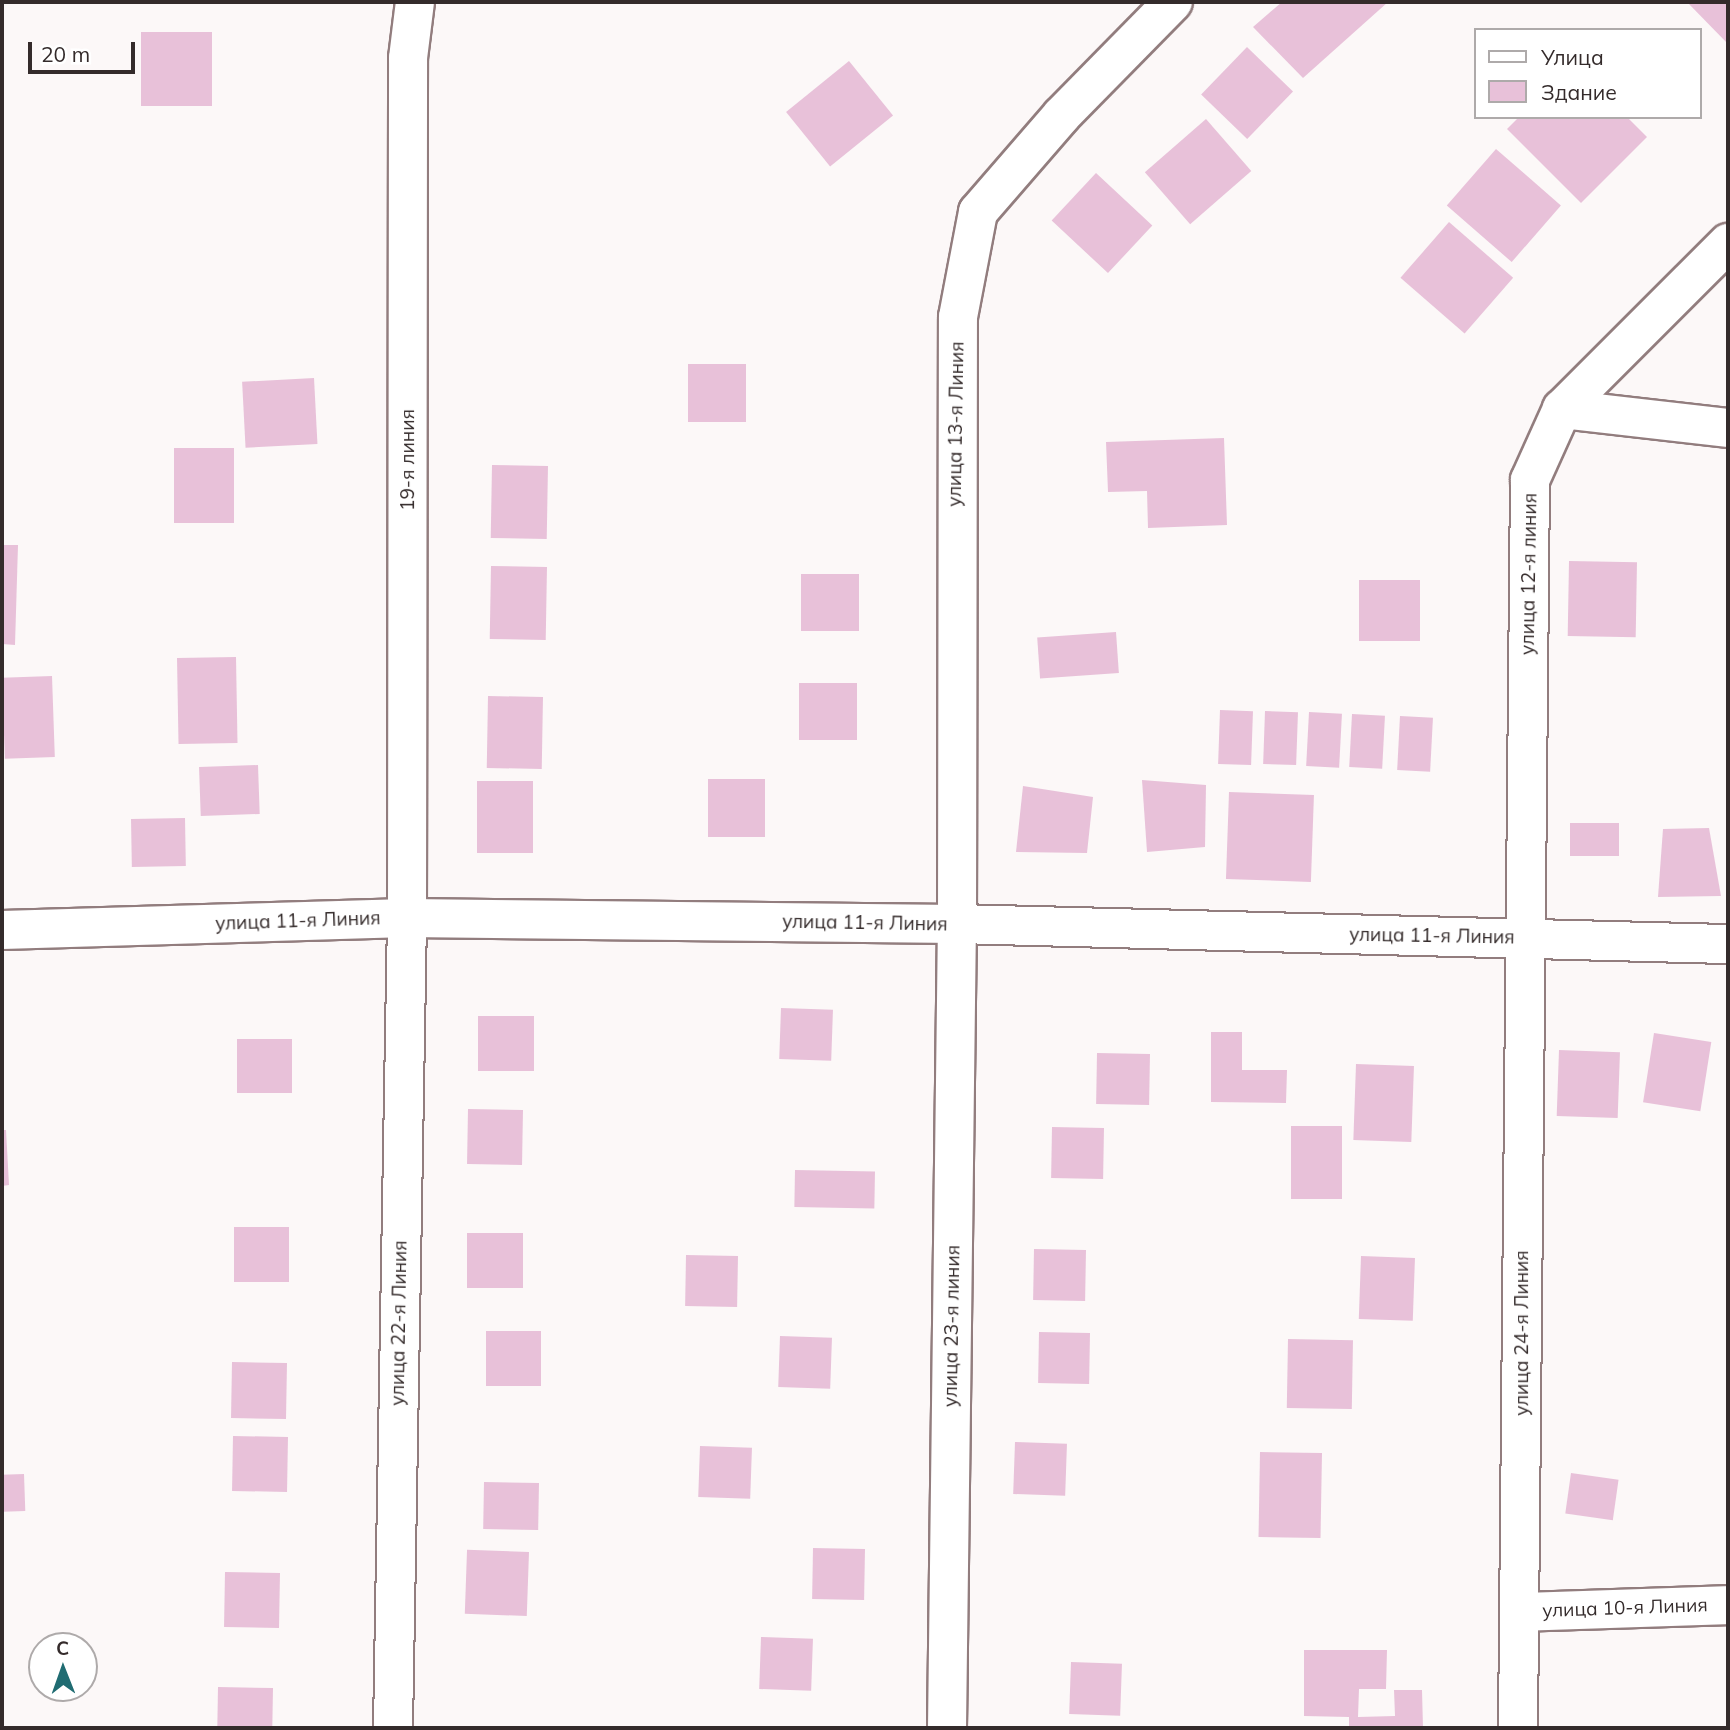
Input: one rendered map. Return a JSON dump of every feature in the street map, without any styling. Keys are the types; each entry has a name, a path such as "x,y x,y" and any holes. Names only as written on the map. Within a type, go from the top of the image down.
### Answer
{"street":[{"name":"19-я линия","path":"407,918 408,58 415,2"},
{"name":"улица 13-я Линия","path":"957,924 958,317 978,212 1062,115 1173,2"},
{"name":"улица 12-я линия","path":"1524,938 1530,480 1562,410 1728,243"},
{"path":"1562,410 1728,428"},
{"name":"улица 11-я Линия","path":"2,930 407,918 957,924 1728,944"},
{"name":"улица 22-я Линия","path":"393,1728 407,918"},
{"name":"улица 23-я линия","path":"947,1728 957,924"},
{"name":"улица 24-я Линия","path":"1518,1728 1521,1612 1524,938"},
{"name":"улица 10-я Линия","path":"1521,1612 1728,1605"}],"building":[{"path":"1282,2 1388,2 1303,78 1253,27"},
{"path":"1687,2 1728,2 1728,44"},
{"path":"141,32 212,32 212,106 141,106"},
{"path":"1247,47 1293,91 1247,139 1201,94"},
{"path":"849,61 893,115 830,166 786,112"},
{"path":"1206,119 1251,171 1190,224 1145,172"},
{"path":"1517,119 1629,119 1647,137 1581,203 1507,129"},
{"path":"1496,149 1561,205 1512,262 1447,206"},
{"path":"1096,173 1152,226 1108,273 1052,221"},
{"path":"1449,222 1513,278 1465,334 1400,278"},
{"path":"688,364 746,364 746,422 688,422"},
{"path":"314,378 317,444 246,448 242,382"},
{"path":"1224,438 1227,525 1148,528 1147,491 1108,492 1106,442"},
{"path":"174,448 234,448 234,523 174,523"},
{"path":"492,465 548,466 547,539 491,538"},
{"path":"2,545 18,545 15,645 2,644"},
{"path":"1569,561 1637,562 1636,637 1568,636"},
{"path":"491,566 547,567 546,640 490,639"},
{"path":"801,574 859,574 859,631 801,631"},
{"path":"1359,580 1420,580 1420,641 1359,641"},
{"path":"1116,632 1119,673 1040,678 1037,638"},
{"path":"236,657 238,743 179,744 177,658"},
{"path":"52,676 55,757 5,759 2,678"},
{"path":"799,683 857,683 857,740 799,740"},
{"path":"488,696 543,697 542,769 487,768"},
{"path":"1220,710 1253,711 1251,765 1218,764"},
{"path":"1265,711 1298,712 1296,765 1263,764"},
{"path":"1309,712 1342,714 1339,768 1306,766"},
{"path":"1352,714 1385,716 1382,769 1349,767"},
{"path":"1400,716 1433,718 1430,772 1397,770"},
{"path":"258,765 260,814 201,816 199,767"},
{"path":"708,779 765,779 765,837 708,837"},
{"path":"1142,780 1206,785 1205,847 1147,852"},
{"path":"477,781 533,781 533,853 477,853"},
{"path":"1023,786 1093,797 1087,853 1016,852"},
{"path":"1229,792 1314,795 1311,882 1226,879"},
{"path":"185,818 186,866 132,867 131,819"},
{"path":"1570,823 1619,823 1619,856 1570,856"},
{"path":"1709,828 1721,896 1658,897 1663,829"},
{"path":"781,1008 833,1010 831,1061 779,1059"},
{"path":"478,1016 534,1016 534,1071 478,1071"},
{"path":"1211,1032 1242,1032 1242,1070 1287,1070 1286,1103 1211,1102"},
{"path":"1654,1033 1711,1042 1700,1111 1643,1102"},
{"path":"237,1039 292,1039 292,1093 237,1093"},
{"path":"1559,1050 1620,1052 1618,1118 1557,1116"},
{"path":"1097,1053 1150,1054 1149,1105 1096,1104"},
{"path":"1356,1064 1414,1066 1411,1142 1353,1140"},
{"path":"468,1109 523,1110 522,1165 467,1164"},
{"path":"1291,1126 1342,1126 1342,1199 1291,1199"},
{"path":"1052,1127 1104,1128 1103,1179 1051,1178"},
{"path":"2,1130 6,1130 9,1185 2,1186"},
{"path":"795,1170 875,1171 874,1208 794,1207"},
{"path":"234,1227 289,1227 289,1282 234,1282"},
{"path":"467,1233 523,1233 523,1288 467,1288"},
{"path":"1034,1249 1086,1250 1085,1301 1033,1300"},
{"path":"686,1255 738,1256 737,1307 685,1306"},
{"path":"1361,1256 1415,1258 1413,1321 1359,1319"},
{"path":"486,1331 541,1331 541,1386 486,1386"},
{"path":"1039,1332 1090,1333 1089,1384 1038,1383"},
{"path":"780,1336 832,1338 830,1389 778,1387"},
{"path":"1288,1339 1353,1340 1352,1409 1287,1408"},
{"path":"232,1362 287,1363 286,1419 231,1418"},
{"path":"233,1436 288,1437 287,1492 232,1491"},
{"path":"1015,1442 1067,1444 1065,1496 1013,1494"},
{"path":"700,1446 752,1448 750,1499 698,1497"},
{"path":"1260,1452 1322,1453 1321,1538 1259,1537"},
{"path":"1571,1473 1619,1480 1613,1520 1565,1514"},
{"path":"24,1474 25,1511 3,1512 2,1475"},
{"path":"484,1482 539,1483 538,1530 483,1529"},
{"path":"813,1548 865,1549 864,1600 812,1599"},
{"path":"467,1550 529,1552 527,1616 465,1614"},
{"path":"225,1572 280,1573 279,1628 224,1627"},
{"path":"761,1637 813,1639 811,1691 759,1689"},
{"path":"1304,1650 1387,1650 1386,1689 1359,1689 1358,1717 1395,1716 1394,1690 1422,1690 1423,1728 1349,1728 1349,1717 1304,1716"},
{"path":"1071,1662 1122,1664 1120,1716 1069,1714"},
{"path":"218,1687 273,1688 272,1728 217,1728"}]}
